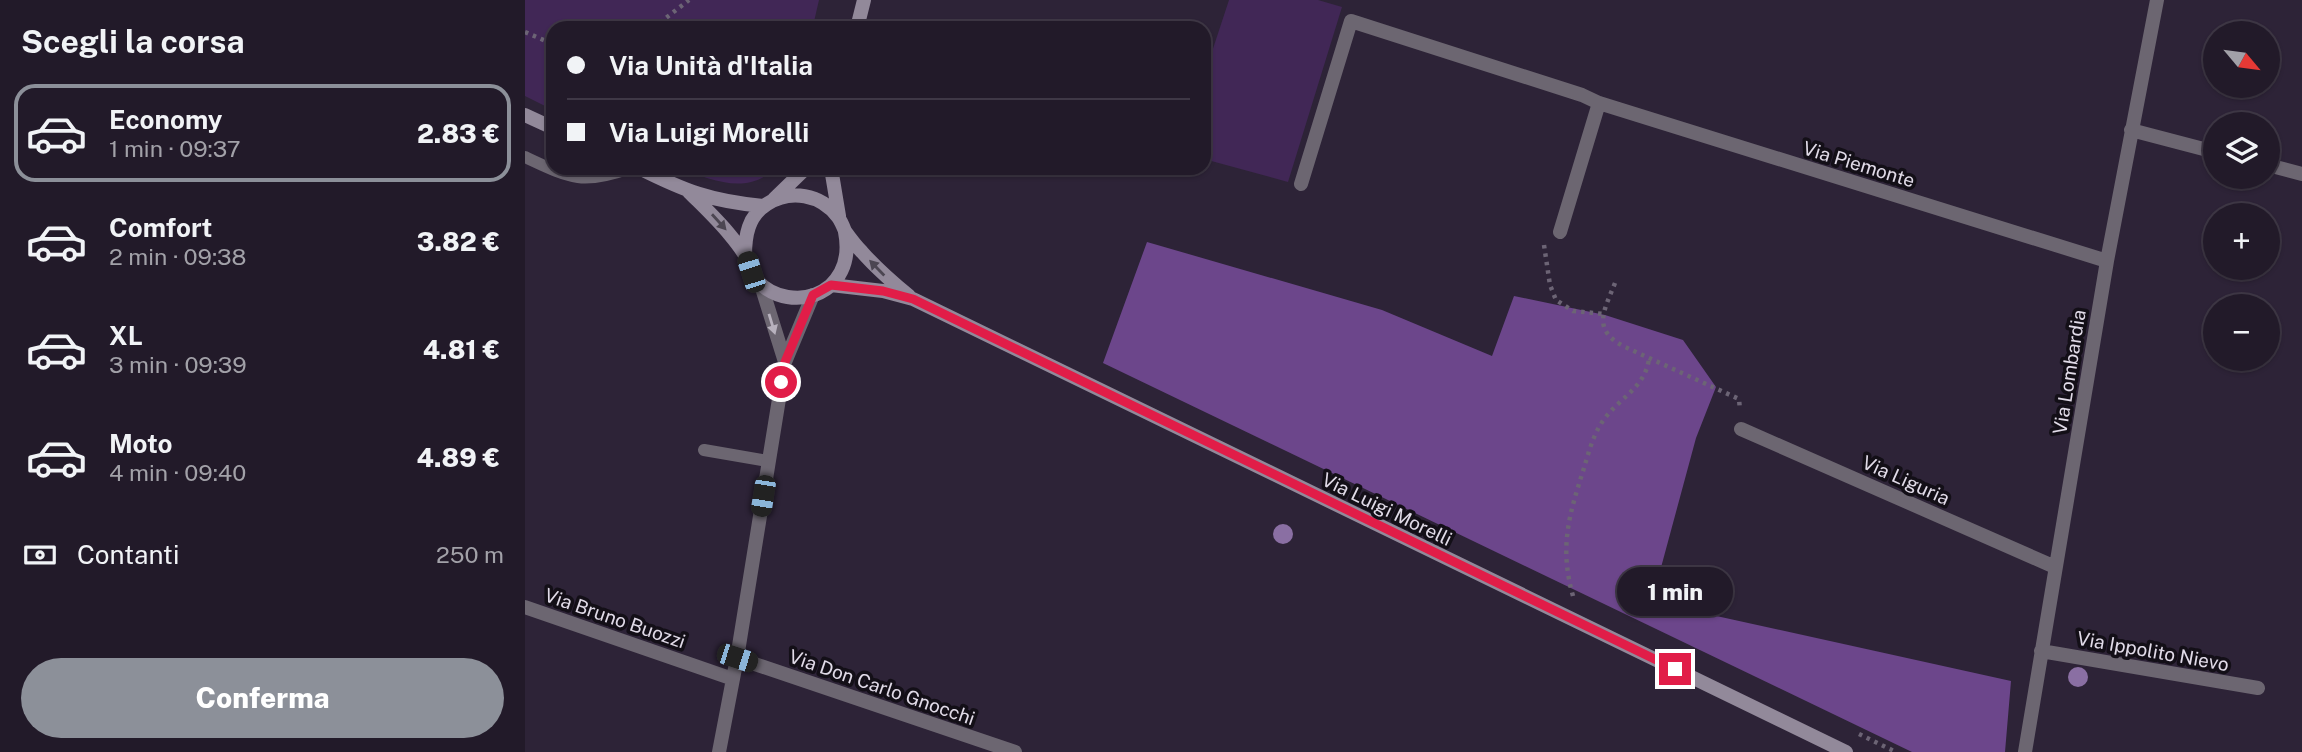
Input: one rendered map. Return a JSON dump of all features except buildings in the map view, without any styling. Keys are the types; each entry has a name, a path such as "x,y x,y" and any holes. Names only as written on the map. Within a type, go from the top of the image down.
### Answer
{"street":[{"path":"859,21 864,0"},
{"name":"Via Lombardia","path":"2025,752 2107,261 2157,0"},
{"name":"Via Piemonte","path":"1301,184 1351,21 1582,95 1599,103 2107,261"},
{"path":"1560,232 1599,103"},
{"path":"525,115 546,125"},
{"path":"2131,130 2203,149"},
{"path":"2280,168 2302,174"},
{"name":"Via Luigi Morelli","path":"654,175 689,192 723,202 767,204 786,196 801,195 816,199 829,206 884,275 913,299"},
{"path":"745,256 745,239 750,222 798,175"},
{"path":"761,285 776,295 793,299 813,295 831,285 840,274 848,246 832,175"},
{"name":"Via Luigi Morelli","path":"689,192 730,235 761,285"},
{"path":"761,285 785,362"},
{"name":"Via Luigi Morelli","path":"831,285 883,291 913,299 1846,752"},
{"path":"719,752 785,362 813,295"},
{"name":"Via Liguria","path":"1741,429 2056,567"},
{"name":"Via Bruno Buozzi","path":"525,607 733,678"},
{"name":"Via Ippolito Nievo","path":"2041,651 2258,688"},
{"name":"Via Don Carlo Gnocchi","path":"737,658 1015,752"}],"lane":[{"path":"525,157 546,166"},
{"path":"566,175 583,178 610,175"},
{"path":"704,450 768,461"}],"path":[{"path":"662,21 689,0"},
{"path":"525,32 546,41"},
{"path":"1543,241 1556,300 1573,311 1604,314"},
{"path":"1615,283 1602,326 1611,339 1739,399 1741,429"},
{"path":"1574,597 1566,565 1566,538 1571,508 1589,450 1607,415 1639,384 1648,368 1649,359"}],"shaded area":[{"path":"525,0 819,0 814,21 546,21 546,106 525,96"},
{"path":"1229,0 1318,0 1342,7 1288,182 1211,161 1211,55"},
{"path":"698,175 766,175 753,182 741,183"},
{"path":"1147,242 1382,310 1492,356 1514,296 1605,315 1683,340 1716,387 1696,438 1656,586 1662,598 1671,606 2011,681 2005,752 1912,752 1103,363"}],"route":[{"path":"781,382 785,362 813,295 831,285 883,291 913,299 1675,669"}]}
